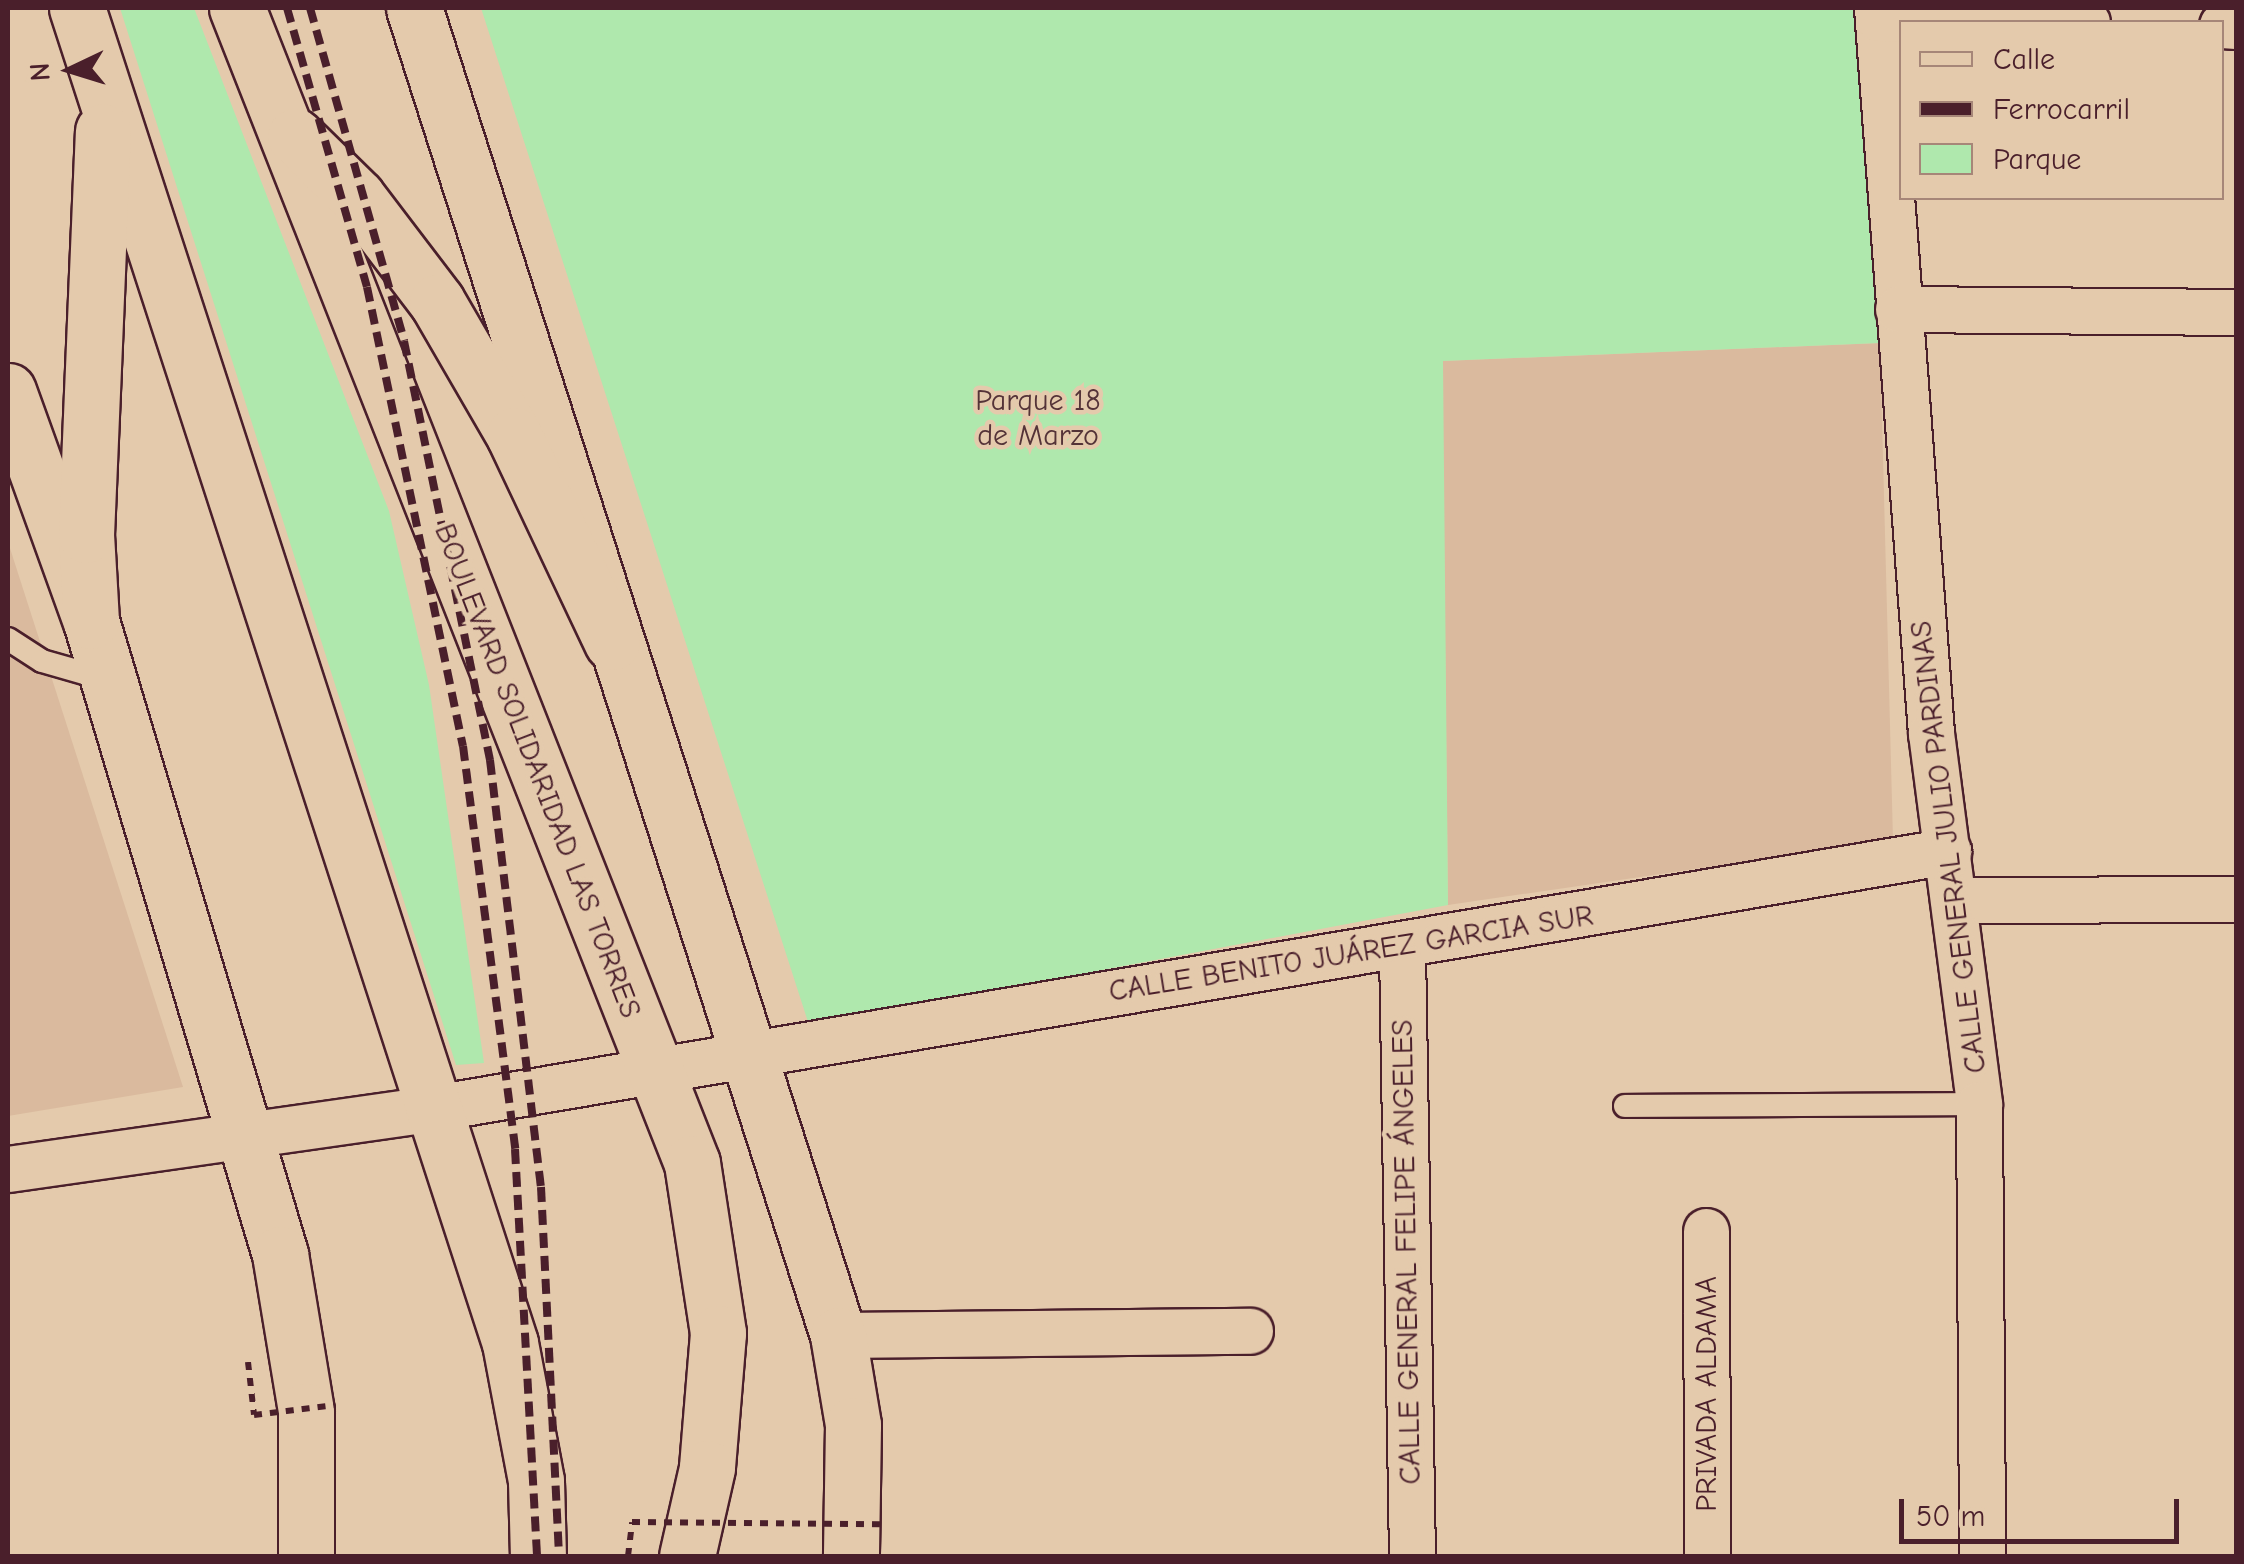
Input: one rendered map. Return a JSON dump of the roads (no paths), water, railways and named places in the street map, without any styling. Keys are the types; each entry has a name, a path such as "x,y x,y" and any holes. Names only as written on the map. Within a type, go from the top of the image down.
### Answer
{"main road":[{"path":"77,8 428,1109 510,1342 536,1481 538,1556"},
{"name":"BOULEVARD SOLIDARIDAD LAS TORRES","path":"237,8 692,1163 715,1275 717,1394 687,1556"},
{"path":"414,8 612,642 752,1052 838,1335 853,1425 865,1540"},
{"path":"90,621 86,534 105,92"},
{"path":"284,126 357,197 438,302 514,435 612,642"},
{"path":"8,391 90,621 246,1138 298,1341 306,1556"}],"street":[{"name":"CALLE GENERAL JULIO PARDINAS","path":"1982,1556 1980,1104 1948,851 1898,309 1877,13 2040,20"},
{"path":"1898,309 2236,312"},
{"name":"CALLE BENITO JUÁREZ GARCIA SUR","path":"8,1169 428,1109 653,1068 1402,948 1948,851"},
{"path":"1956,900 2236,900"},
{"name":"CALLE GENERAL FELIPE ÁNGELES","path":"1402,948 1412,1556"},
{"name":"PRIVADA ALDAMA","path":"1706,1230 1707,1556"},
{"path":"838,1335 1250,1332"}],"lane":[{"path":"8,640 42,661 108,680"},
{"path":"1625,1106 1980,1104"}],"railway":[{"path":"287,8 367,287 463,746 515,1149 537,1556"},
{"path":"310,8 404,341 490,760 541,1187 559,1556"}],"park label":[{"name":"Parque 18 de Marzo","path":"1038,418"}]}
